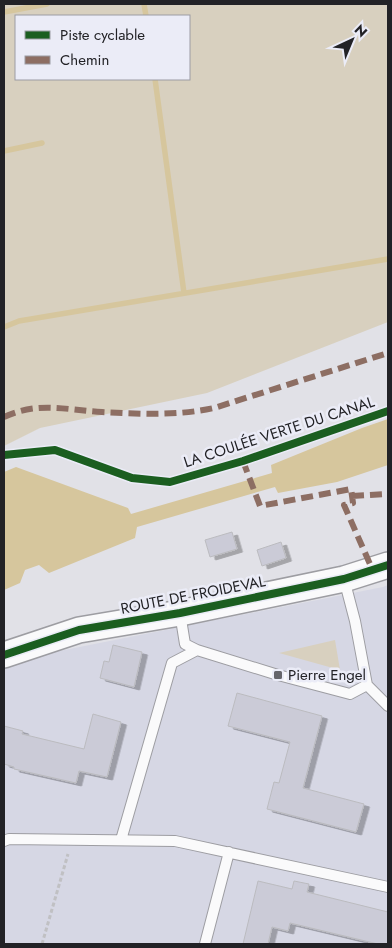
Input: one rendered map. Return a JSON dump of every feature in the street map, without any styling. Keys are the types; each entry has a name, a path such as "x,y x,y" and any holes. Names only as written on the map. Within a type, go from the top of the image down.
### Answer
{"street":[{"name":"ROUTE DE FROIDEVAL","path":"4,655 79,630 180,613 344,579 388,565"}],"lane":[{"path":"344,579 355,621 367,685 388,706"},
{"path":"180,613 185,644 197,650 278,675 350,694 367,685"},
{"path":"121,840 172,663 197,650"},
{"path":"4,841 9,839 175,841 388,887"},
{"path":"205,944 229,852"}],"path":[{"path":"42,944 72,840"}],"shaded area":[{"path":"4,4 388,4 388,322 207,393 40,428 4,446"},
{"path":"388,419 388,465 337,482 278,493 275,487 137,527 135,538 49,573 39,565 25,570 20,583 4,590 4,472 16,467 128,508 131,514 272,473 271,465"},
{"path":"388,585 388,944 4,944 4,666 29,657"},
{"path":"335,640 340,670 279,653"}],"building":[{"path":"232,532 237,549 210,557 205,540"},
{"path":"281,542 286,558 262,566 257,550"},
{"path":"113,645 142,652 134,687 100,678 104,661 109,662"},
{"path":"237,693 322,716 303,788 364,804 356,832 267,809 274,782 279,783 290,742 228,726"},
{"path":"93,714 121,722 107,777 79,771 76,783 14,769 14,767 4,764 4,726 23,731 22,734 84,749"},
{"path":"258,881 292,889 294,881 309,884 307,892 388,912 388,944 378,944 290,923 288,931 272,927 268,944 243,944"}],"waterway":[{"path":"4,12 47,4"},
{"path":"144,4 146,15"},
{"path":"155,80 184,293"},
{"path":"4,151 42,143"},
{"path":"4,327 19,321 388,259"}],"marked path":[{"path":"4,417 16,412 40,408 144,414 200,411 388,353"},
{"path":"243,461 260,506 351,489 353,503 344,505 373,571"},
{"path":"352,496 388,494"}],"cycle path":[{"name":"LA COULÉE VERTE DU CANAL","path":"4,455 55,450 132,478 170,482 243,461 388,411"},
{"path":"4,655 79,630 180,613 344,579 388,565"}],"place":[{"name":"Pierre Engel","path":"278,675"}]}
